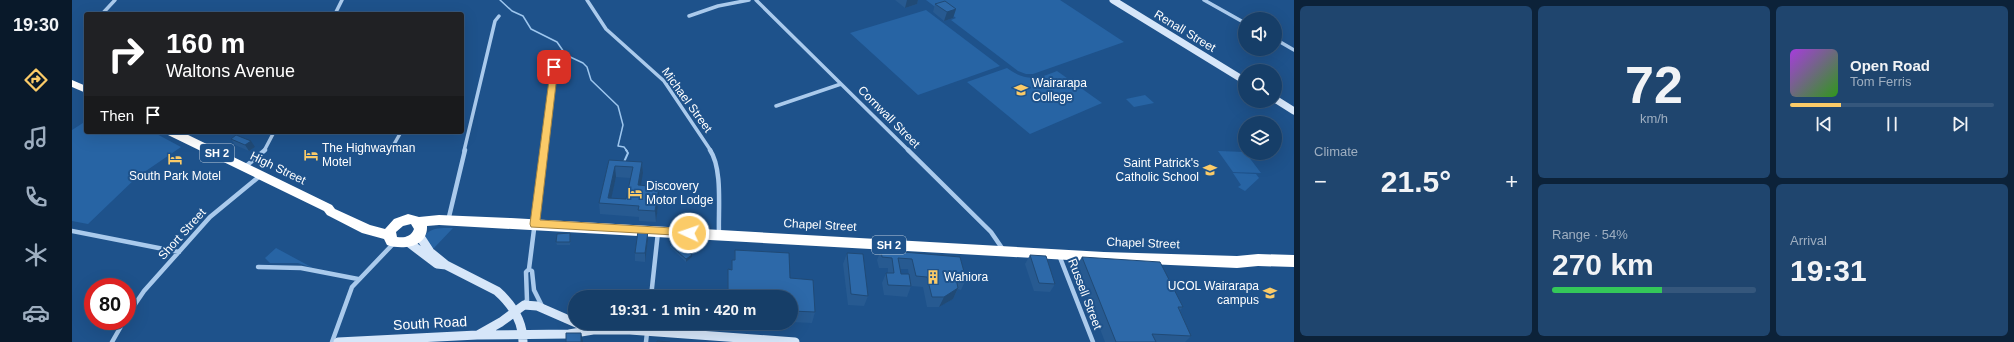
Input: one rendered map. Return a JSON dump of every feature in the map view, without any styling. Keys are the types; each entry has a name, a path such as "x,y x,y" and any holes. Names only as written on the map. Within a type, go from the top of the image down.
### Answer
{"highway":[{"path":"72,83 84,89"},
{"name":"High Street","path":"176,134 367,228 408,235"},
{"name":"High Street","path":"328,208 335,209 372,225 397,223"},
{"name":"SH 2","path":"397,223 408,219 408,235"},
{"name":"Chapel Street","path":"408,235 448,221 534,224 1058,254 1237,262 1258,260 1294,261"},
{"path":"397,223 392,227 408,235"},
{"name":"Chapel Street","path":"1237,262 1262,267 1294,269"}],"street":[{"path":"104,12 115,0"},
{"path":"336,12 342,0"},
{"name":"Michael Street","path":"587,0 606,29 664,81 714,156 717,171 720,235"},
{"path":"689,16 718,6 749,0"},
{"name":"Cornwall Street","path":"756,0 991,232 1000,243 1004,251"},
{"name":"Renall Street","path":"1113,0 1238,77"},
{"path":"1204,0 1238,19"},
{"path":"448,221 495,21 499,16"},
{"path":"1282,43 1294,50"},
{"path":"477,335 501,322 520,308 527,300 526,272 529,269 554,67"},
{"path":"776,106 842,84"},
{"path":"1282,103 1294,111"},
{"path":"245,167 265,150 273,134"},
{"path":"393,146 400,134"},
{"name":"Short Street","path":"136,303 144,291 218,209 262,175"},
{"path":"72,231 179,252"},
{"path":"652,290 658,231"},
{"path":"332,342 350,290 358,279 408,235"},
{"name":"High Street","path":"408,235 437,264 446,265"},
{"name":"High Street","path":"408,235 446,265 497,290 510,302 520,308 523,339"},
{"name":"Russell Street","path":"1058,254 1093,342"},
{"path":"258,267 301,268 358,279"},
{"path":"529,269 532,272 536,296 545,310"},
{"path":"520,308 538,306 568,320"},
{"path":"112,342 119,330"},
{"path":"593,330 647,332 795,342"},
{"name":"South Road","path":"338,342 477,335 523,339 593,330"}],"shaded area":[{"path":"926,0 1060,0 1124,42 1033,74 1026,74 1018,71 951,20 956,18 943,8 938,9"},
{"path":"926,10 1000,66 918,95 850,33"},
{"path":"1007,68 1020,76 1032,78 1057,71 1102,103 1030,134 967,82"},
{"path":"1145,95 1154,103 1134,107 1126,99"},
{"path":"84,122 84,134 157,134 181,147 137,177 88,224 72,221 72,130"},
{"path":"1218,151 1238,152 1238,160 1251,160 1261,173 1233,172"},
{"path":"1233,173 1256,174 1259,178 1245,191 1238,187 1241,185"},
{"path":"438,228 453,228 434,248 431,248 425,235 428,232"},
{"path":"276,248 313,268 298,263 270,263 265,258"}],"building":[{"path":"945,1 956,9 947,12 935,4"},
{"path":"236,135 251,141 245,145 231,139"},
{"path":"609,160 642,162 638,185 659,187 655,211 638,210 639,206 599,203","holes":["615,166 633,167 626,199 608,198"]},
{"path":"638,231 648,231 645,253 635,253"},
{"path":"570,233 570,242 556,242 557,234"},
{"path":"676,240 692,255 686,259 670,245"},
{"path":"735,250 789,253 790,278 813,280 815,312 798,311 798,290 728,290 728,269 732,270 732,260 735,260"},
{"path":"881,250 960,257 966,279 956,279 958,288 944,297 932,297 927,277 916,276 912,259 898,258 901,274 909,274 911,286 888,285 886,273 894,273 892,258 882,257"},
{"path":"847,253 863,254 868,296 851,294"},
{"path":"1030,255 1046,256 1055,284 1039,283"},
{"path":"1082,257 1160,262 1183,307 1178,307 1191,336 1152,334 1156,342 1116,342"},
{"path":"566,333 581,333 581,342 566,342"}],"waterway":[{"path":"500,0 512,11 523,16 531,29 557,42 566,55 583,63 587,67 591,80 618,106 623,125 618,146 624,147 627,151"},
{"path":"624,162 628,153 626,150"}],"place":[{"name":"Wairarapa College","path":"1021,90"},
{"name":"The Highwayman Motel","path":"311,155"},
{"name":"South Park Motel","path":"175,159"},
{"name":"Saint Patrick's Catholic School","path":"1210,170"},
{"name":"Discovery Motor Lodge","path":"635,193"},
{"name":"Wahiora","path":"933,277"},
{"name":"UCOL Wairarapa campus","path":"1270,293"}],"route":[{"path":"554,67 534,224 689,233"}]}
